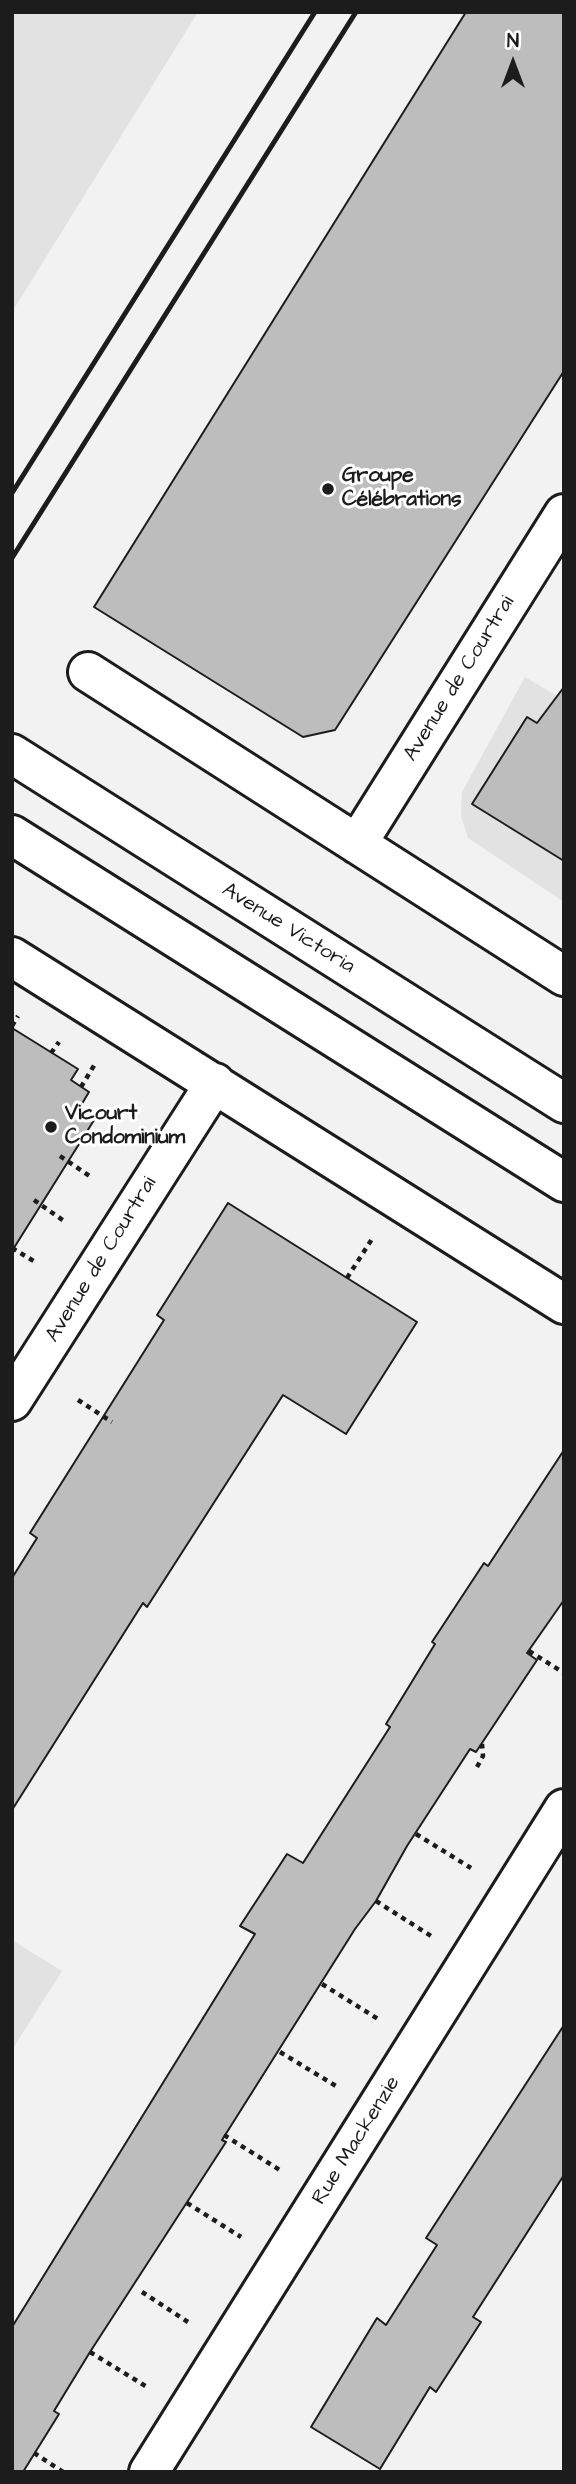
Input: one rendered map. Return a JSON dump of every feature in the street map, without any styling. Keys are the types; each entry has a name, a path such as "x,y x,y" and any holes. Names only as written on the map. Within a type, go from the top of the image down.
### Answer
{"street":[{"name":"Avenue de Courtrai","path":"357,844 564,514"},
{"path":"88,672 564,976"},
{"name":"Avenue Victoria","path":"12,754 564,1102"},
{"path":"12,835 564,1182"},
{"path":"12,957 564,1304"},
{"name":"Avenue de Courtrai","path":"12,1401 215,1083"},
{"name":"Rue Mackenzie","path":"149,2472 564,1809"}],"path":[{"path":"12,1026 18,1016"},
{"path":"51,1053 59,1042"},
{"path":"81,1087 95,1064"},
{"path":"60,1156 91,1177"},
{"path":"34,1200 64,1221"},
{"path":"347,1278 372,1239"},
{"path":"12,1248 37,1264"},
{"path":"78,1400 112,1422"},
{"path":"529,1651 564,1673"},
{"path":"477,1767 483,1756 482,1744"},
{"path":"416,1834 472,1869"},
{"path":"376,1901 431,1936"},
{"path":"323,1983 379,2019"},
{"path":"280,2052 336,2087"},
{"path":"224,2135 283,2172"},
{"path":"187,2203 242,2237"},
{"path":"142,2292 188,2322"},
{"path":"90,2352 147,2387"},
{"path":"34,2453 63,2472"}],"shaded area":[{"path":"12,12 198,12 12,312"},
{"path":"525,677 564,700 564,902 468,838 461,816 462,792"},
{"path":"12,1940 62,1971 12,2050"}],"building":[{"name":"Groupe Célébrations","path":"466,12 564,12 564,371 335,730 303,737 94,607"},
{"path":"564,687 564,861 472,804 527,717 537,723"},
{"name":"Vicourt Condominium","path":"12,1028 78,1069 71,1080 89,1092 80,1107 96,1117 12,1251"},
{"path":"228,1203 417,1322 346,1434 283,1395 147,1607 143,1603 12,1810 12,1578 37,1538 30,1533 164,1320 157,1315"},
{"path":"564,1450 564,1600 527,1653 537,1660 476,1752 470,1749 407,1846 376,1901 355,1929 222,2140 226,2142 90,2352 54,2411 59,2414 23,2472 12,2472 12,2327 255,1934 240,1926 287,1854 303,1863 390,1727 386,1724 435,1644 432,1642 484,1563 488,1566"},
{"path":"564,2025 564,2175 473,2317 481,2322 436,2392 430,2387 380,2469 311,2427 377,2318 386,2325 437,2245 426,2238"}],"railway":[{"path":"12,493 315,12"},
{"path":"12,558 356,12"}],"place":[{"name":"Groupe Célébrations","path":"328,489"},
{"name":"Vicourt Condominium","path":"51,1127"}]}
